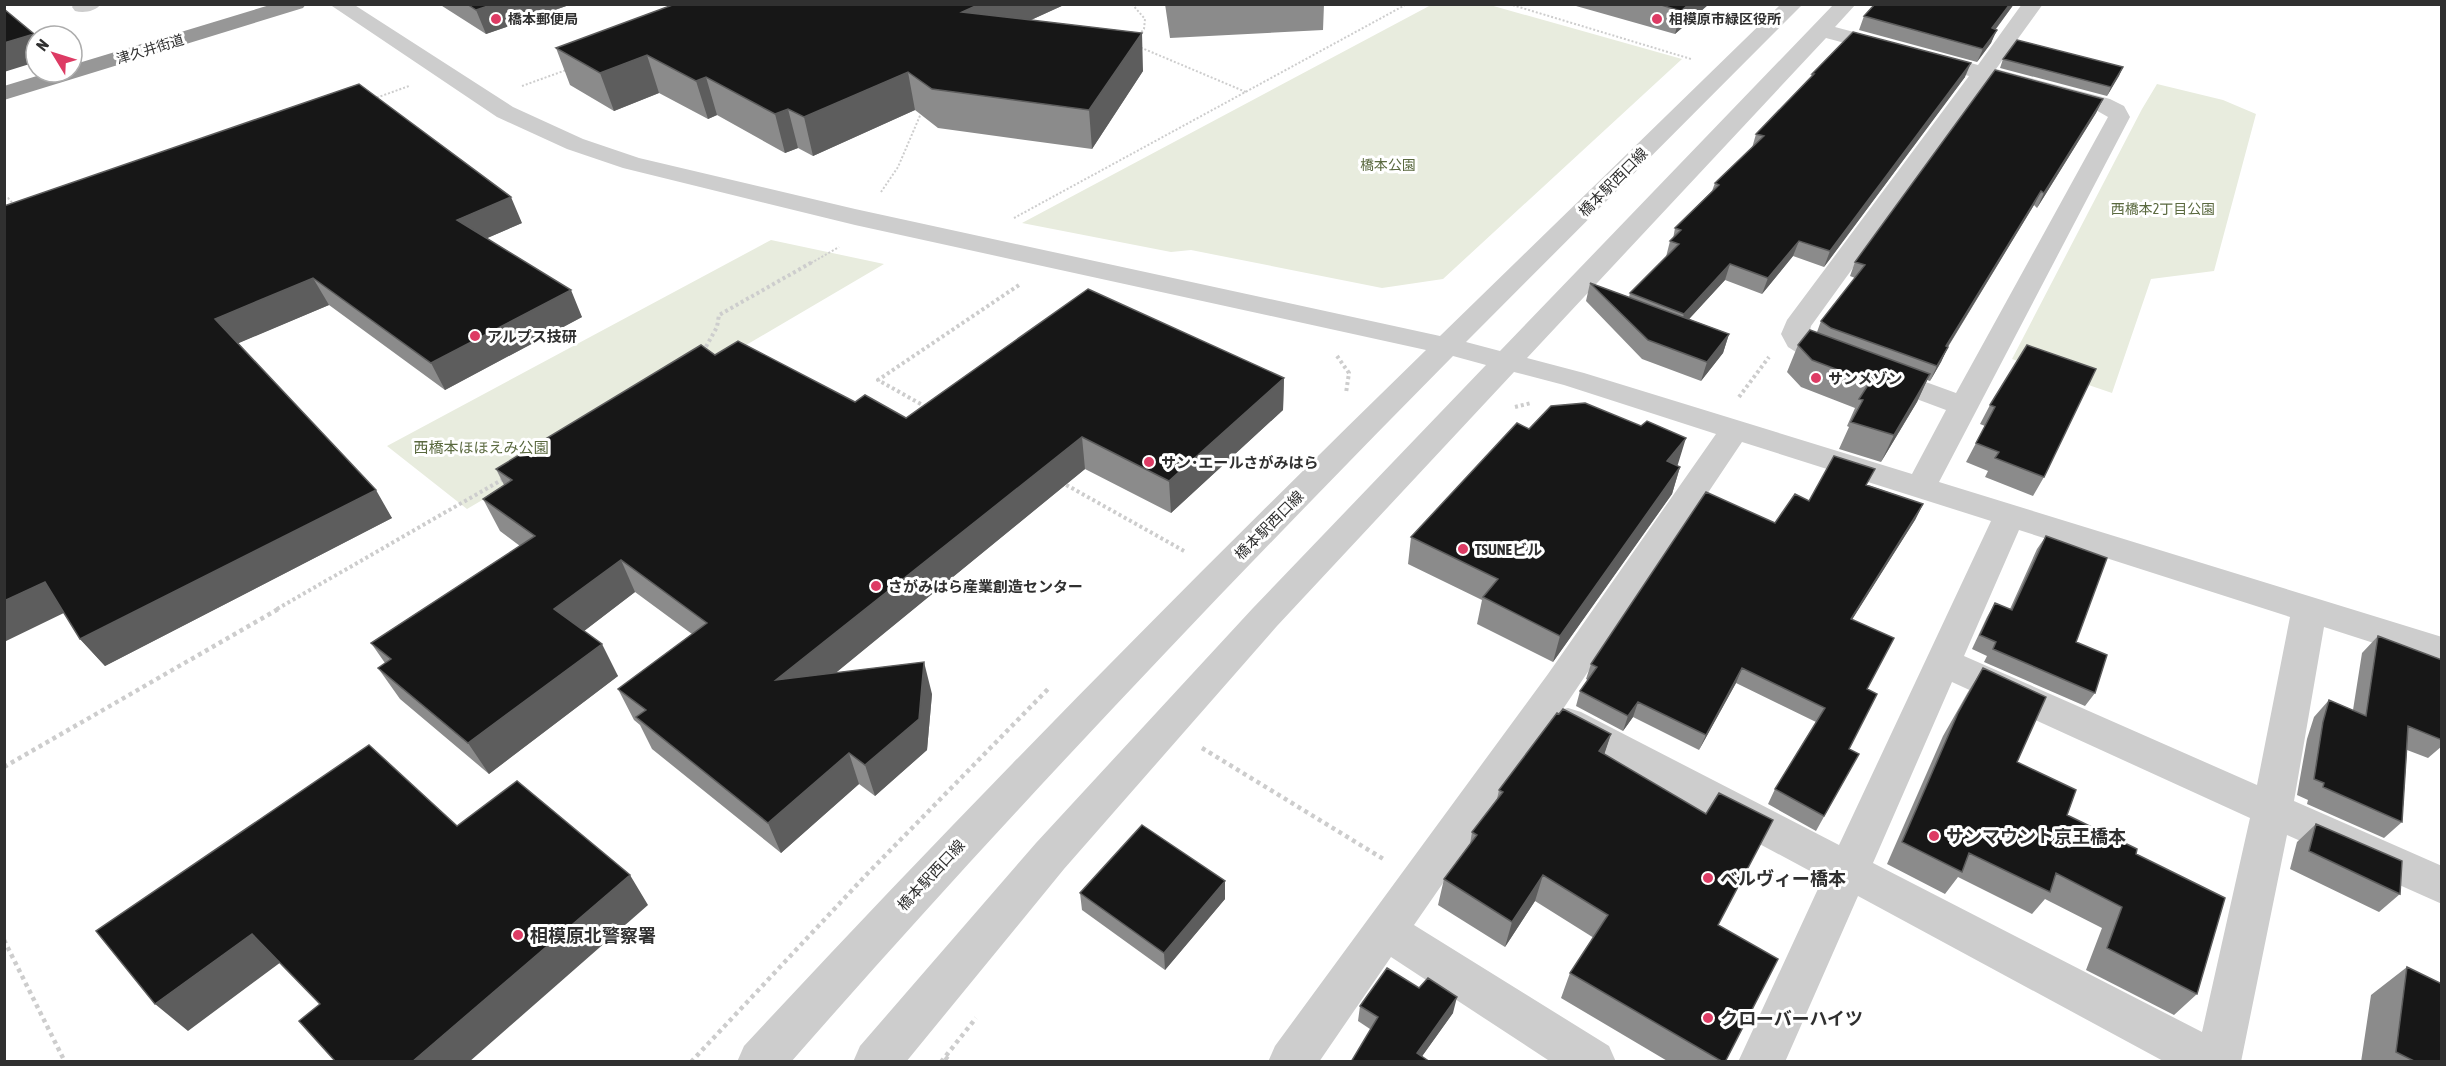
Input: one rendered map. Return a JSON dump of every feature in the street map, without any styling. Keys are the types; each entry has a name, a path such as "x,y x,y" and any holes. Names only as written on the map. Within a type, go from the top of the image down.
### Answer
{"highway":[{"name":"津久井街道","path":"4,93 296,4"}],"street":[{"path":"339,4 505,112 575,144 631,163 855,217 1446,346 1734,418 1919,489 2442,651"},
{"name":"橋本駅西口線","path":"760,1062 986,815 1446,346 1793,4"},
{"path":"876,1062 1082,820 1265,617 1846,4"},
{"path":"1964,406 1814,351 1798,341 1795,334 1797,326 2032,4"},
{"path":"1821,30 2102,104 2116,111 2119,117 1919,489"},
{"path":"1291,1062 1543,709 1734,418"},
{"path":"1761,1062 2009,517"},
{"path":"2218,1062 2272,811 2309,610"},
{"path":"1943,662 2442,886"},
{"path":"1543,709 1848,872 2212,1062"},
{"path":"1385,930 1593,1062"}],"path":[{"path":"1132,4 1145,19 1141,33 1133,39"},
{"path":"1011,220 1407,4"},
{"path":"1509,4 1692,59"},
{"path":"1128,42 1246,92"},
{"path":"513,90 578,65"},
{"path":"365,101 410,86"},
{"path":"880,193 898,167 925,104"},
{"path":"4,199 8,198 21,213"},
{"path":"703,353 717,327 719,315 844,244"},
{"path":"929,409 878,380 1026,280"},
{"path":"1734,418 1774,352 1798,341"},
{"path":"1507,411 1536,401"},
{"path":"1053,477 1186,552"},
{"path":"4,767 506,478"},
{"path":"1192,755 1207,738"},
{"path":"1200,746 1388,862"},
{"path":"4,940 65,1062"},
{"path":"951,1062 943,1059 982,1010"}],"green space":[{"name":"橋本公園","path":"1431,5 1490,5 1682,59 1443,279 1382,288 1191,250 1171,252 1022,223"},
{"name":"西橋本2丁目公園","path":"2157,84 2223,100 2256,114 2214,271 2151,279 2112,393 2012,359"},
{"name":"西橋本ほほえみ公園","path":"771,240 884,264 467,509 387,446"}],"building":[{"path":"467,4 494,4 476,10"},
{"path":"675,4 980,4 962,12 1142,33 1089,110 932,89 908,72 804,117 788,109 775,114 706,77 696,81 647,55 600,73 556,48"},
{"path":"1658,4 1689,4 1681,11"},
{"path":"1875,4 2010,4 1992,28 1997,30 1983,49 1864,16"},
{"path":"4,9 24,26 24,37 4,43"},
{"path":"1853,32 1971,63 1830,251 1799,241 1768,278 1730,264 1684,314 1630,293 1679,244 1670,241 1681,230 1675,228 1719,185 1715,183 1764,136 1756,134"},
{"path":"2017,40 2123,67 2111,87 2003,59"},
{"path":"1995,70 2103,99 2044,193 2041,191 1946,346 1948,347 1937,366 1831,328 1821,321 1865,265 1855,262"},
{"path":"359,84 511,197 457,220 571,290 431,363 313,278 215,319 376,490 80,639 45,582 4,601 4,206"},
{"path":"1590,283 1729,334 1707,362 1648,340"},
{"path":"1088,289 1284,378 1169,481 1082,437 776,680 924,662 919,719 865,765 849,753 768,823 636,717 646,710 618,689 707,623 621,560 554,609 602,644 468,743 378,668 391,659 371,643 535,536 483,499 512,480 496,469 701,345 715,355 738,341 855,402 865,395 906,418"},
{"path":"1810,330 1930,374 1894,435 1851,422 1863,400 1859,399 1870,382 1812,360 1798,345"},
{"path":"2027,345 2096,369 2044,477 1995,458 1999,452 1976,443 1995,407 1990,405"},
{"path":"1585,403 1641,426 1647,421 1686,438 1667,461 1680,467 1560,636 1483,597 1498,579 1411,537 1517,423 1529,429 1551,406"},
{"path":"1834,456 1875,469 1866,485 1923,504 1851,619 1894,638 1867,689 1877,694 1849,749 1859,754 1824,816 1775,789 1825,708 1742,668 1706,735 1638,702 1628,716 1580,691 1597,667 1591,664 1706,492 1775,523 1795,494 1809,501"},
{"path":"2046,536 2107,558 2076,642 2107,655 2095,693 1993,649 1996,642 1980,635 1995,603 2012,610"},
{"path":"2378,636 2442,660 2442,740 2408,726 2402,822 2323,787 2324,783 2314,779 2329,700 2366,716"},
{"path":"1983,668 2046,697 2017,762 2076,790 2067,815 2137,849 2136,854 2225,898 2197,994 2107,948 2122,907 2056,873 2050,892 1969,853 1962,872 1902,842 1958,713"},
{"path":"1563,709 1611,734 1599,751 1706,814 1719,793 1773,820 1718,925 1778,959 1725,1062 1570,973 1608,915 1543,875 1512,922 1444,879 1477,835 1472,832 1503,792 1499,790 1557,713 1559,714"},
{"path":"369,745 457,826 517,781 630,875 412,1062 336,1062 299,1021 320,1004 252,934 155,1004 96,931"},
{"path":"2316,824 2402,861 2400,894 2309,851"},
{"path":"1142,825 1225,881 1164,953 1080,893"},
{"path":"2407,967 2442,984 2442,1062 2416,1062 2396,1052"},
{"path":"1387,968 1419,988 1428,978 1457,997 1417,1053 1430,1062 1351,1062 1378,1017 1360,1006"}],"place":[{"name":"橋本郵便局","path":"496,19"},
{"name":"相模原市緑区役所","path":"1657,19"},
{"name":"アルプス技研","path":"475,336"},
{"name":"サンメゾン","path":"1816,378"},
{"name":"サン･エールさがみはら","path":"1149,462"},
{"name":"TSUNEビル","path":"1463,549"},
{"name":"さがみはら産業創造センター","path":"876,586"},
{"name":"サンマウント京王橋本","path":"1934,836"},
{"name":"ベルヴィー橋本","path":"1708,878"},
{"name":"相模原北警察署","path":"518,935"},
{"name":"クローバーハイツ","path":"1708,1018"}]}
